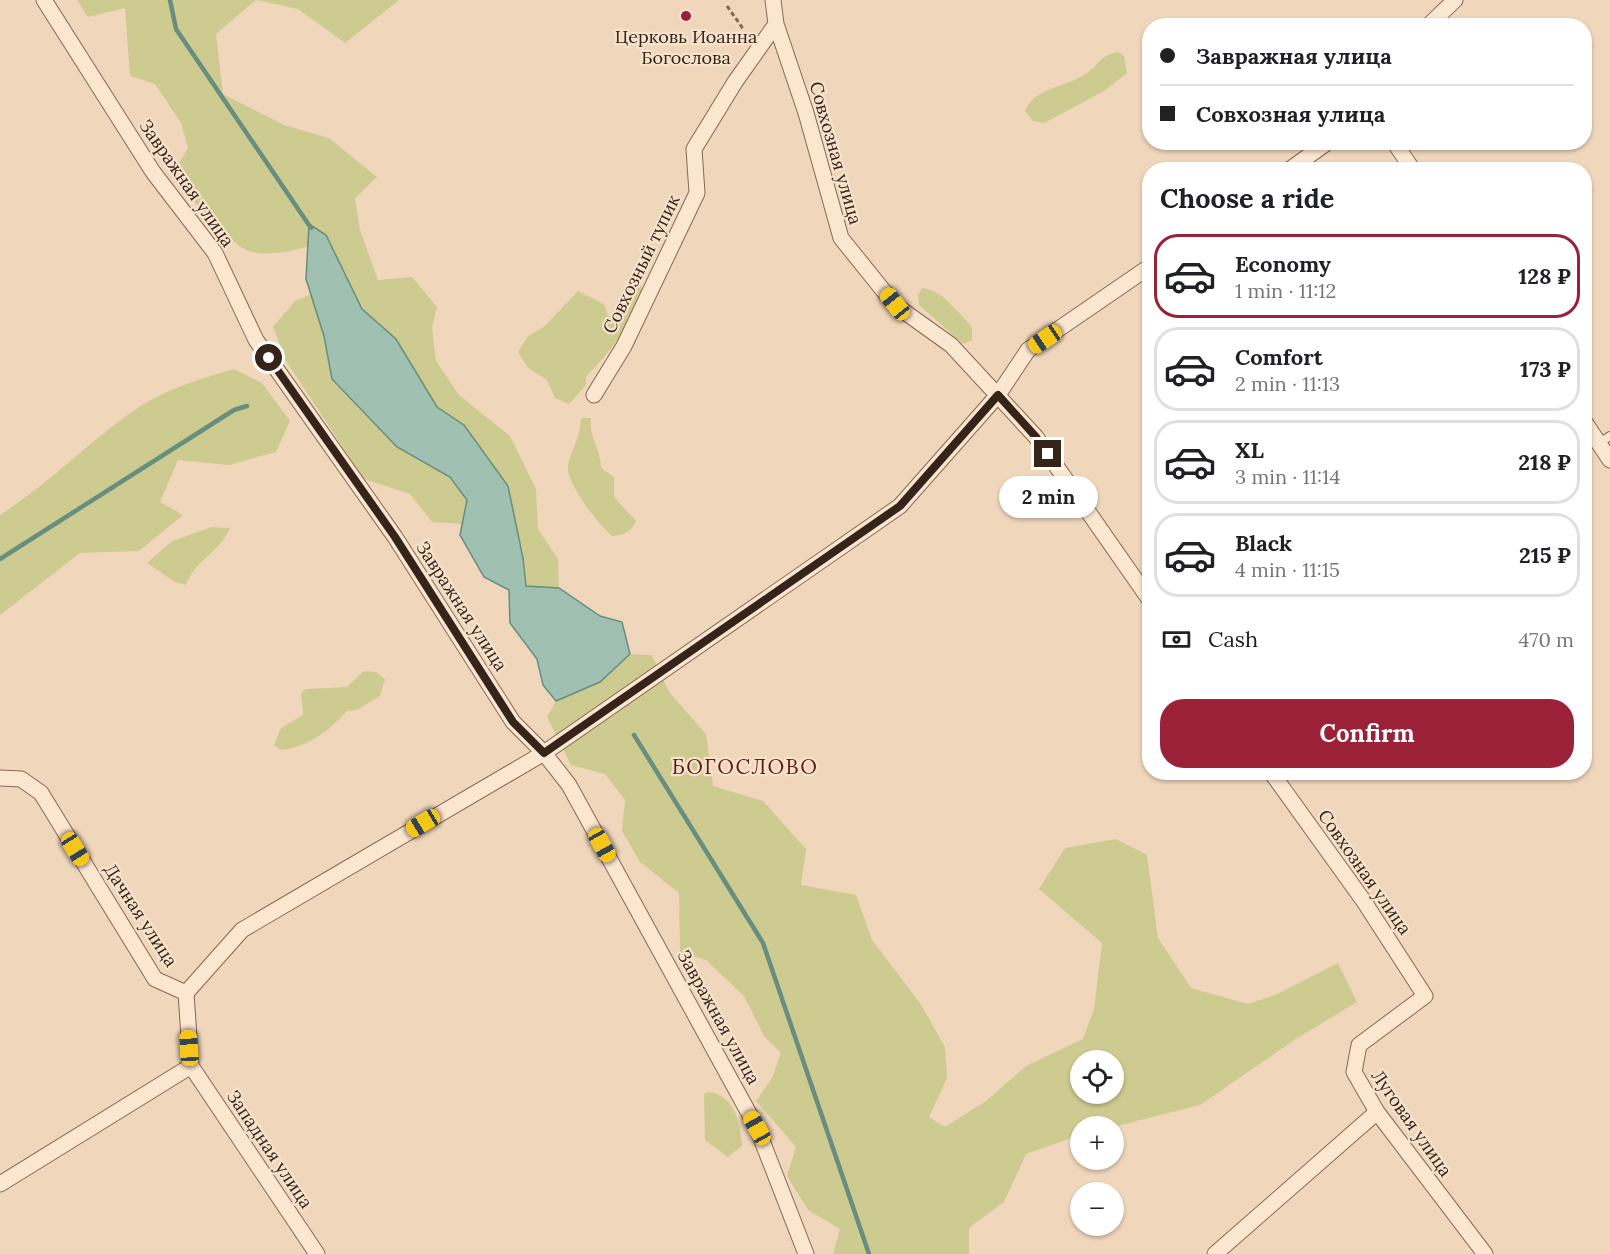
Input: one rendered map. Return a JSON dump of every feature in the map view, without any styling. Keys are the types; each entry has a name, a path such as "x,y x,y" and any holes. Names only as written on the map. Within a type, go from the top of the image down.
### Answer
{"street":[{"name":"Завражная улица","path":"44,0 153,172 215,254 256,340 395,537 513,722 544,753 569,785 757,1128 806,1254"},
{"name":"Совхозная улица","path":"773,0 776,24 806,113 841,238 895,304 951,345 1036,437 1142,589"},
{"path":"1436,18 1455,0"},
{"name":"Совхозный тупик","path":"594,395 624,346 697,193 694,149 735,82 776,24"},
{"path":"1300,162 1317,150"},
{"path":"0,1184 190,1066 186,993 242,930 544,753 900,506 998,395 1028,350 1142,272"},
{"path":"1592,428 1604,439 1610,460"},
{"name":"Дачная улица","path":"0,778 21,779 41,793 155,979 186,993"},
{"name":"Совхозная улица","path":"1277,780 1363,900 1425,996"},
{"name":"Луговая улица","path":"1425,996 1359,1045 1354,1072 1377,1112 1478,1252"},
{"name":"Западная улица","path":"190,1066 318,1254"},
{"path":"1215,1254 1377,1112"}],"path":[{"path":"727,6 744,30"}],"shaded area":[{"path":"77,0 256,0 216,34 223,94 284,125 329,138 377,177 355,198 360,230 378,280 412,277 437,307 432,327 436,361 459,395 510,436 536,489 538,529 558,559 559,588 526,586 523,558 508,486 464,425 437,407 396,339 362,309 326,235 309,224 308,246 287,252 262,253 249,251 240,246 219,229 171,177 188,148 181,123 155,84 130,76 125,8 88,17"},
{"path":"256,0 399,0 345,43 298,9"},
{"path":"1118,52 1124,56 1127,73 1104,91 1044,123 1033,121 1025,111 1030,103 1043,92 1076,79 1089,72 1106,56"},
{"path":"309,224 326,235 362,309 396,339 437,407 464,425 508,486 523,558 526,586 559,588 600,616 622,622 630,654 600,682 556,701 543,685 537,659 510,623 509,590 484,577 460,535 467,500 450,477 397,447 332,379 324,336 306,279"},
{"path":"635,282 644,289 639,301 612,347 586,376 586,385 569,404 555,398 547,380 528,368 518,352 528,336 545,326 578,291 604,304 610,316"},
{"path":"922,288 929,289 943,297 955,309 972,327 972,340 963,344 919,305 918,295"},
{"path":"311,294 324,336 332,379 397,447 450,477 467,500 462,524 432,522 410,494 364,479 286,361 273,327 295,301"},
{"path":"234,369 262,383 290,421 276,452 229,465 178,460 160,502 183,515 139,551 80,553 0,615 0,515 139,407 173,389"},
{"path":"581,418 591,418 591,431 601,468 614,477 614,497 636,521 630,530 623,534 612,536 606,530 584,503 568,472"},
{"path":"212,527 230,528 220,544 196,568 186,585 175,582 147,563 172,541"},
{"path":"630,654 652,655 669,692 706,734 713,786 763,801 806,849 801,885 856,895 872,940 920,1003 945,1047 947,1078 929,1117 945,1127 986,1101 1026,1066 1083,1039 1094,1009 1102,943 1039,889 1065,848 1116,839 1147,855 1158,938 1191,988 1248,1004 1277,994 1338,963 1357,1002 1296,1039 1200,1105 1124,1124 1124,1116 1070,1116 1070,1139 1026,1154 1004,1202 969,1228 969,1254 833,1254 840,1229 808,1210 787,1176 796,1147 756,1101 772,1078 781,1053 764,1036 744,996 706,960 680,952 679,893 640,862 622,831 625,800 605,774 571,765 547,717 556,701 600,682"},
{"path":"364,671 376,672 385,679 380,696 357,710 347,711 326,731 309,742 281,750 274,745 281,728 303,715 301,693 306,689 347,687"},
{"path":"708,1092 717,1094 730,1104 740,1128 742,1146 728,1157 705,1140 704,1094"}],"waterway":[{"path":"170,0 176,29 311,228"},
{"path":"0,559 234,410 247,406"},
{"path":"634,735 763,943 869,1254"}],"place":[{"name":"Церковь Иоанна Богослова","path":"686,16"}],"district":[{"name":"БОГОСЛОВО","path":"745,766"}],"route":[{"path":"269,358 395,537 513,722 544,753 900,506 998,395 1036,437 1048,454"}]}
